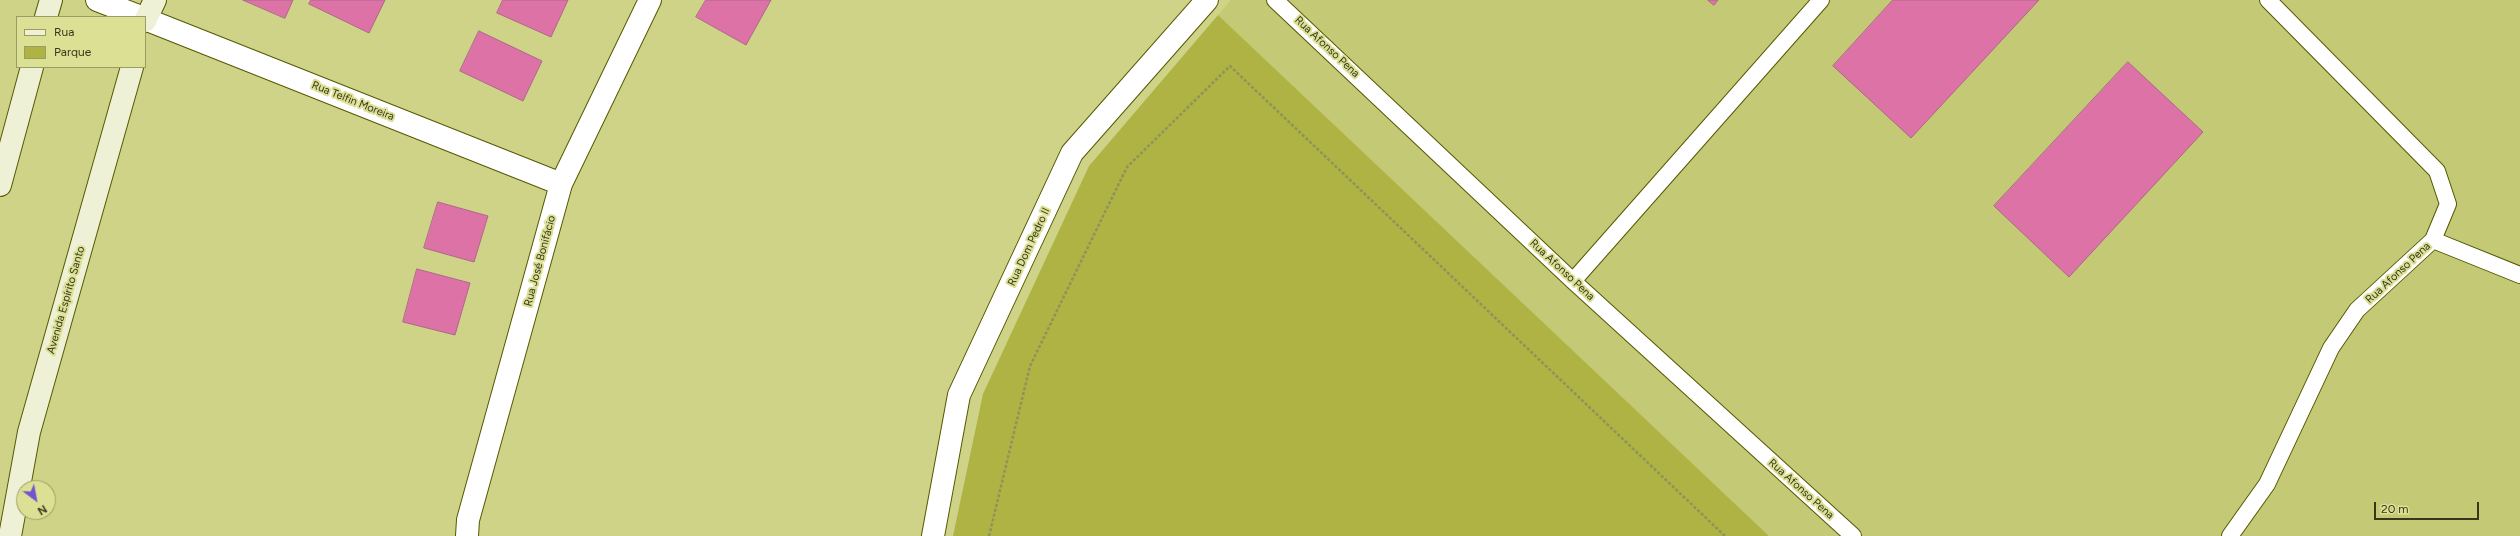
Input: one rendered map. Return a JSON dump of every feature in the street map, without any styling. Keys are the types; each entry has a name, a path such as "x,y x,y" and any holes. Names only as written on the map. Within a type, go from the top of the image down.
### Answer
{"main road":[{"path":"46,16 50,0"},
{"path":"146,18 155,0"},
{"path":"0,185 32,68"},
{"name":"Avenida Espírito Santo","path":"10,536 29,432 132,68"}],"street":[{"path":"97,0 137,16"},
{"name":"Rua José Bonifácio","path":"467,536 468,520 561,184 650,0"},
{"name":"Rua Dom Pedro II","path":"933,536 959,395 1072,153 1207,0"},
{"name":"Rua Telfin Moreira","path":"146,20 561,184"}],"lane":[{"name":"Rua Afonso Pena","path":"1275,0 1573,281 1853,536"},
{"path":"1573,281 1821,0"},
{"name":"Rua Afonso Pena","path":"2230,536 2267,484 2331,348 2357,310 2434,240 2448,204 2437,171 2268,0"},
{"path":"2434,240 2520,275"}],"path":[{"path":"989,536 1030,366 1127,167 1230,66 1725,536"}],"shaded area":[{"path":"1231,0 2520,0 2520,536 1769,536 1218,15"}],"green space":[{"path":"1218,15 1769,536 953,536 983,394 1089,166"}],"building":[{"path":"243,0 293,0 285,18"},
{"path":"311,0 385,0 369,33 309,4"},
{"path":"503,0 568,0 551,37 497,13"},
{"path":"706,0 771,0 746,45 696,17"},
{"path":"1708,0 1718,0 1714,5"},
{"path":"1893,0 2039,0 1911,138 1833,66"},
{"path":"479,31 542,61 523,101 460,71"},
{"path":"2128,62 2203,132 2069,277 1994,206"},
{"path":"438,202 488,216 474,262 424,248"},
{"path":"417,269 470,283 455,335 403,322"}]}
